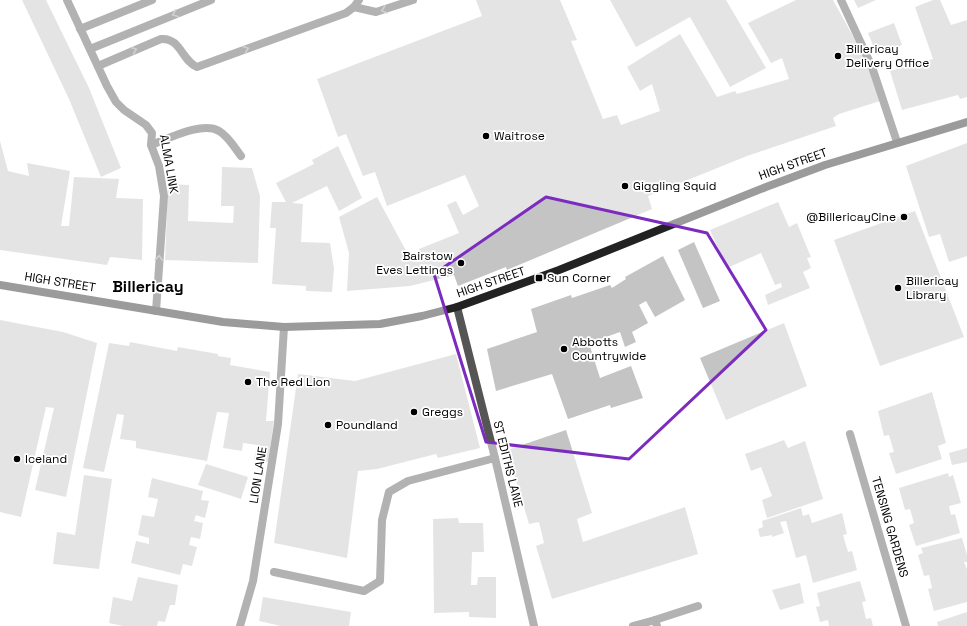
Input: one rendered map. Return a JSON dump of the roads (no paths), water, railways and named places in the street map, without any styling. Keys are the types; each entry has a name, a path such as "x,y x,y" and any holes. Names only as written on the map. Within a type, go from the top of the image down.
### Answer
{"main road":[{"name":"HIGH STREET","path":"0,285 223,322 284,327 380,324 422,316 457,307 552,273 825,165 967,122"}],"street":[{"name":"ALMA LINK","path":"67,0 116,102 124,110 146,125 152,133 151,145 159,166 164,196 156,311"},
{"path":"80,29 152,0"},
{"path":"90,49 211,0"},
{"path":"98,66 161,39 168,39 173,41 183,52 190,64 197,67 346,13 354,8 359,0"},
{"path":"354,8 376,12 413,0"},
{"path":"841,0 872,67 897,142"},
{"path":"151,145 207,127 219,131 228,139 241,156"},
{"name":"ST EDITHS LANE","path":"457,307 495,458 534,626"},
{"name":"LION LANE","path":"240,626 253,581 278,424 284,327"},
{"name":"TENSING GARDENS","path":"850,434 906,626"},
{"path":"274,572 364,591 380,581 382,520 389,492 408,481 495,458"},
{"path":"634,626 656,623 698,606"}],"place":[{"name":"Billericay Delivery Office","path":"838,56"},
{"name":"Waitrose","path":"486,136"},
{"name":"Giggling Squid","path":"625,186"},
{"name":"@BillericayCine","path":"904,217"},
{"name":"Bairstow Eves Lettings","path":"461,263"},
{"name":"Sun Corner","path":"539,278"},
{"name":"Billericay Library","path":"898,288"},
{"name":"Abbotts Countrywide","path":"564,349"},
{"name":"The Red Lion","path":"248,382"},
{"name":"Greggs","path":"414,412"},
{"name":"Poundland","path":"328,425"},
{"name":"Iceland","path":"17,459"}],"district":[{"name":"Billericay","path":"148,286"}]}
